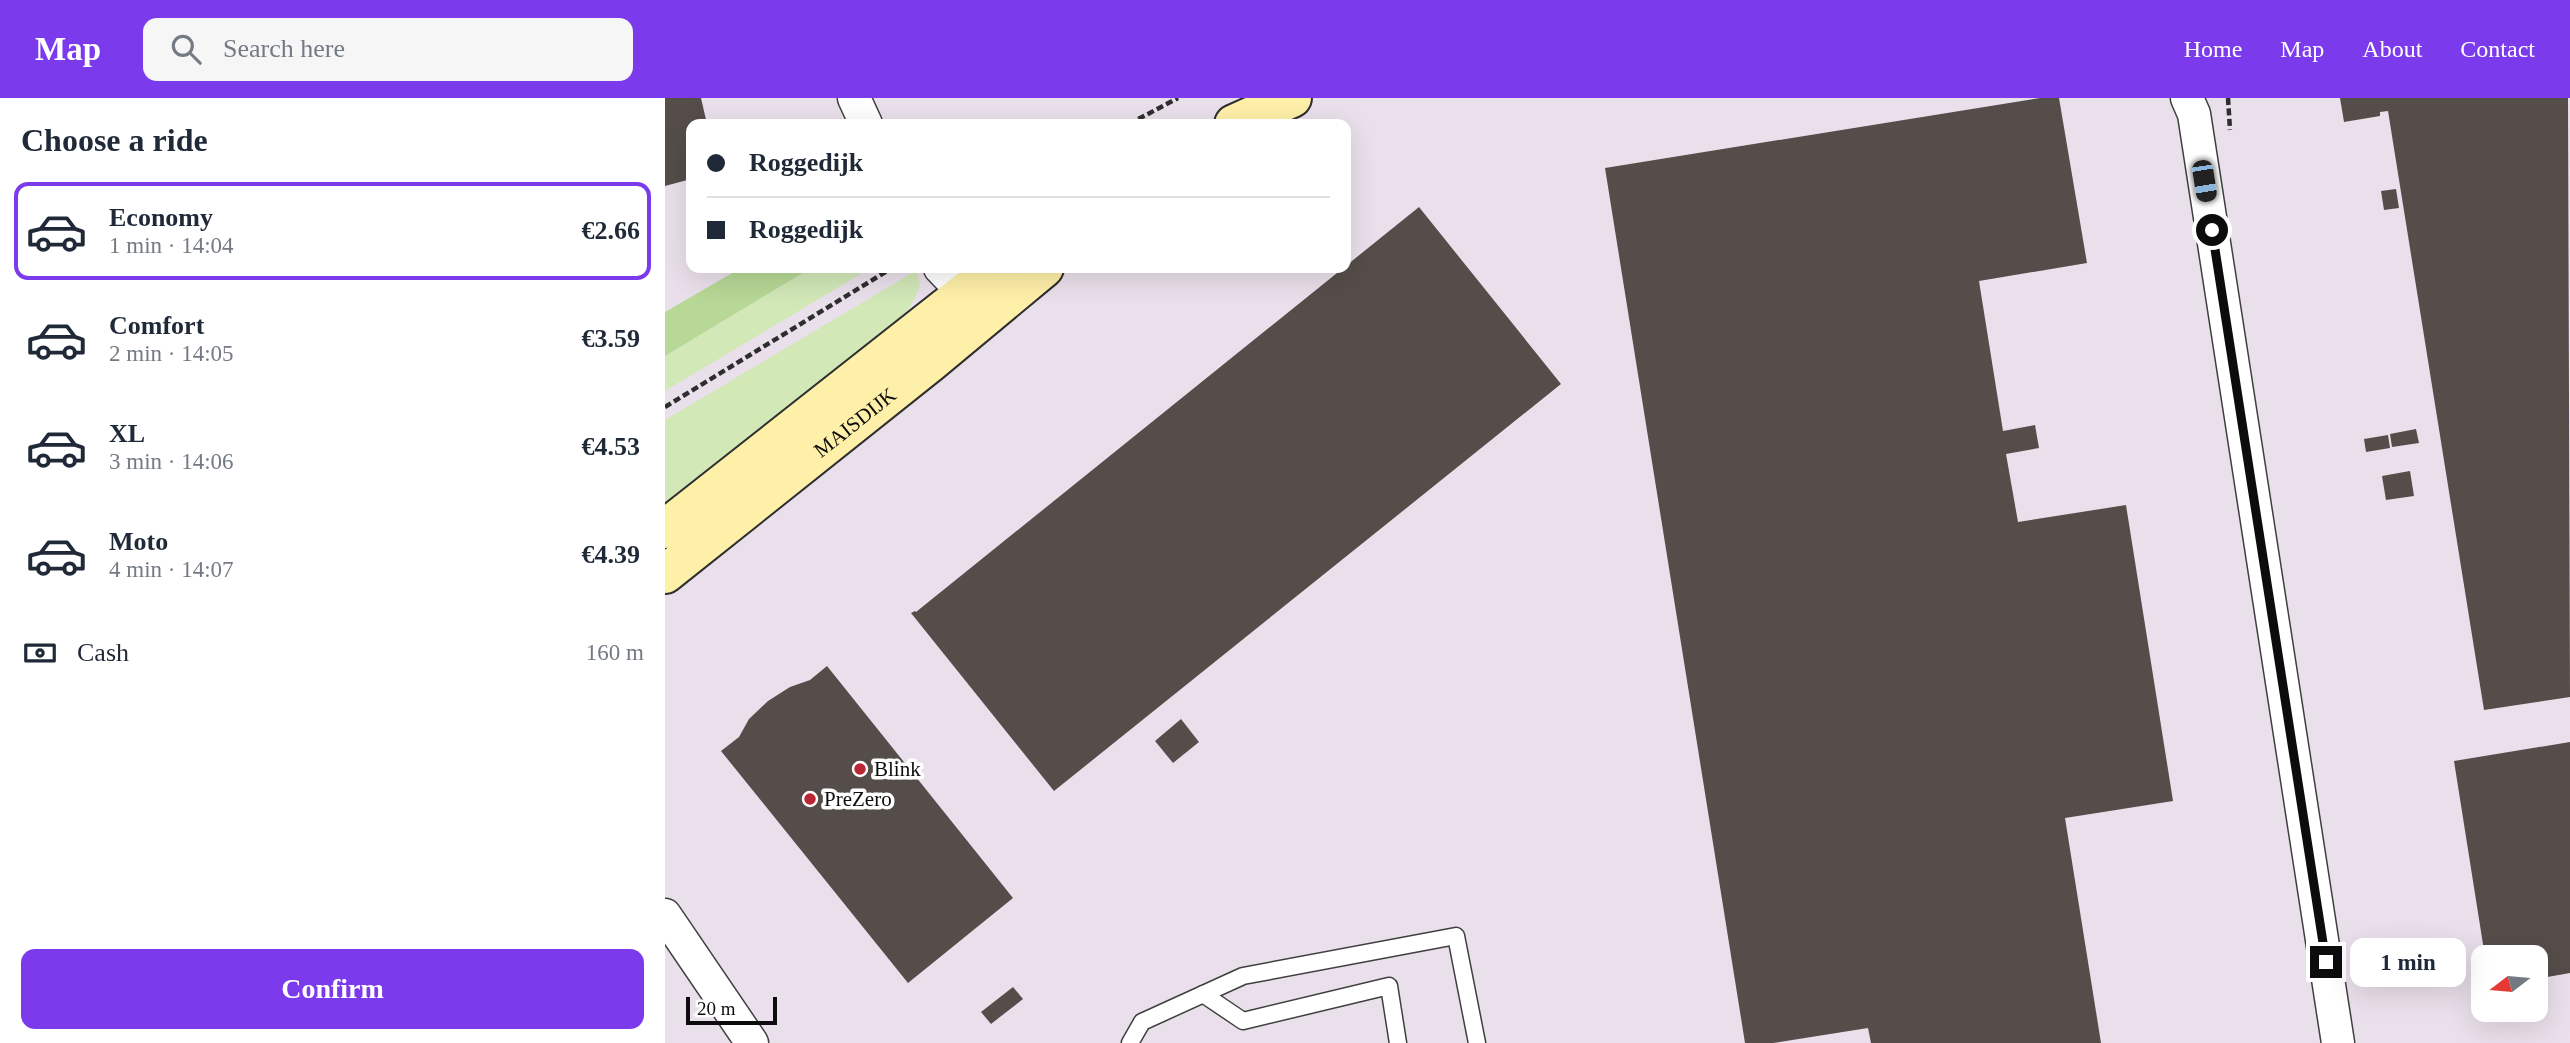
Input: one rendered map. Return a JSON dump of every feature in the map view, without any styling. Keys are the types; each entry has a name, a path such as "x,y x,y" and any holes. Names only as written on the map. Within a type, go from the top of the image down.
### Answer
{"street":[{"path":"854,98 864,119"},
{"path":"1245,119 1292,98"},
{"path":"2193,103 2338,1043"},
{"name":"MAISDIJK","path":"665,529 952,280 1017,273"},
{"name":"MAISDIJK","path":"665,574 996,277"},
{"path":"665,915 752,1043"}],"lane":[{"path":"1130,1043 1142,1022 1243,976 1456,936 1477,1043"},
{"path":"1203,994 1243,1021 1389,986 1398,1043"}],"path":[{"path":"1138,119 1178,98"},
{"path":"665,407 883,273"}],"shaded area":[{"path":"665,98 2570,98 2570,1043 665,1043"}],"green space":[{"path":"732,273 803,273 665,356 665,312"},
{"path":"803,273 862,273 665,391 665,356"},
{"path":"912,273 918,273 920,287 909,309 814,399 665,515 665,420"}],"building":[{"path":"665,98 701,98 706,119 686,119 686,180 665,186"},
{"path":"2040,98 2059,98 2087,263 1979,281 2003,431 2035,425 2039,448 2006,454 2018,522 2126,505 2173,801 2065,818 2101,1043 1871,1043 1868,1028 1773,1043 1745,1043 1605,168"},
{"path":"2340,98 2568,98 2570,697 2484,710 2388,111 2380,112 2380,116 2344,122"},
{"path":"2396,189 2399,208 2384,210 2381,191"},
{"path":"1419,207 1561,384 1054,791 911,613 916,612 1337,273 1351,273 1351,262"},
{"path":"2416,429 2419,443 2392,447 2390,434"},
{"path":"2388,435 2390,448 2366,452 2364,439"},
{"path":"2410,471 2414,496 2386,500 2382,476"},
{"path":"827,666 1013,898 908,983 721,751 739,737 749,719 768,701 790,687 810,680"},
{"path":"1181,719 1199,742 1173,763 1155,741"},
{"path":"2570,742 2570,973 2548,977 2548,945 2483,945 2454,761"},
{"path":"1013,987 1023,999 991,1024 981,1012"}],"place":[{"name":"Blink","path":"860,769"},
{"name":"PreZero","path":"810,799"}],"route":[{"path":"2212,230 2326,962"}]}
